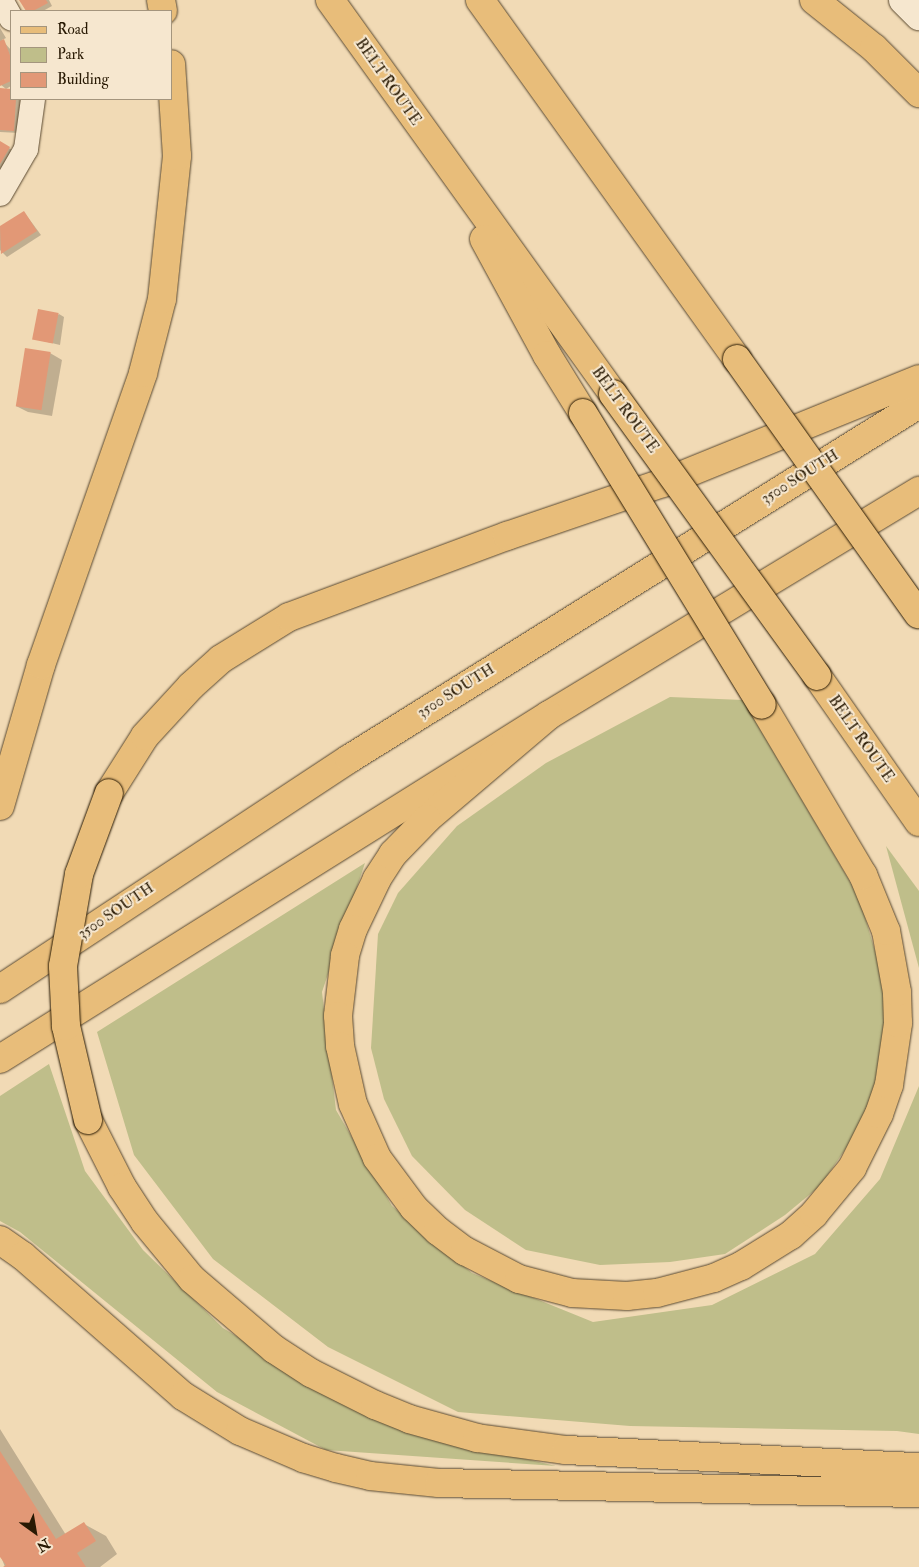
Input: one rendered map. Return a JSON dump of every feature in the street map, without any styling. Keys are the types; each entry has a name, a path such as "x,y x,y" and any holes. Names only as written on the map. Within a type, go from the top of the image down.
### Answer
{"main road":[{"name":"BELT ROUTE","path":"330,0 450,170 817,676 919,822"},
{"path":"480,0 919,614"},
{"path":"814,0 874,48 919,92"},
{"path":"0,806 41,665 143,373 162,299 177,156 172,79"},
{"path":"450,170 513,296 582,413 762,705 863,875 886,932 897,992 897,1031 889,1085 873,1128 852,1168 814,1214 792,1235 741,1266 714,1278 667,1291 627,1296 572,1293 519,1279 465,1251 438,1231 394,1182 372,1149 352,1104 340,1046 338,1016 345,956 353,929 377,879 394,854 427,819 549,715"},
{"path":"919,379 663,483 498,540 289,617 221,660 190,686 145,736 109,794 79,874 63,966 66,1026 88,1120 140,1215 192,1279 274,1349 311,1373 375,1405 443,1429 548,1448 919,1467"},
{"name":"3500 SOUTH","path":"0,989 365,748 919,404"},
{"path":"0,1059 549,715 919,491"},
{"path":"0,1240 23,1256 183,1396 240,1431 270,1446 336,1468 370,1476 440,1483 919,1493"}],"street":[{"path":"1,0 10,16"},
{"path":"904,0 919,16"},
{"path":"0,194 26,149 33,100"}],"green space":[{"path":"670,697 743,700 859,897 889,998 880,1083 851,1141 820,1186 785,1215 725,1254 670,1262 600,1265 526,1250 465,1210 412,1156 384,1099 371,1048 378,934 398,893 457,826 546,763"},
{"path":"886,846 919,891 919,968"},
{"path":"365,863 322,992 336,1110 392,1206 472,1273 593,1322 712,1305 815,1254 880,1179 919,1086 919,1434 897,1431 630,1426 458,1412 328,1347 213,1259 134,1155 97,1032"},
{"path":"49,1064 85,1171 143,1250 223,1328 300,1375 479,1448 556,1466 326,1450 217,1392 20,1232 0,1221 0,1096"}],"building":[{"path":"19,0 46,0 48,3 35,10 25,10"},
{"path":"4,39 10,55 10,81 0,86 0,41"},
{"path":"0,88 10,89 10,100 16,100 14,131 0,130"},
{"path":"0,141 10,147 0,164"},
{"path":"24,211 37,231 1,254 0,226"},
{"path":"38,309 59,313 53,343 32,339"},
{"path":"25,348 51,352 41,410 16,406"},
{"path":"0,1451 56,1539 84,1522 96,1541 77,1553 86,1567 3,1567 6,1565 0,1557"}]}
